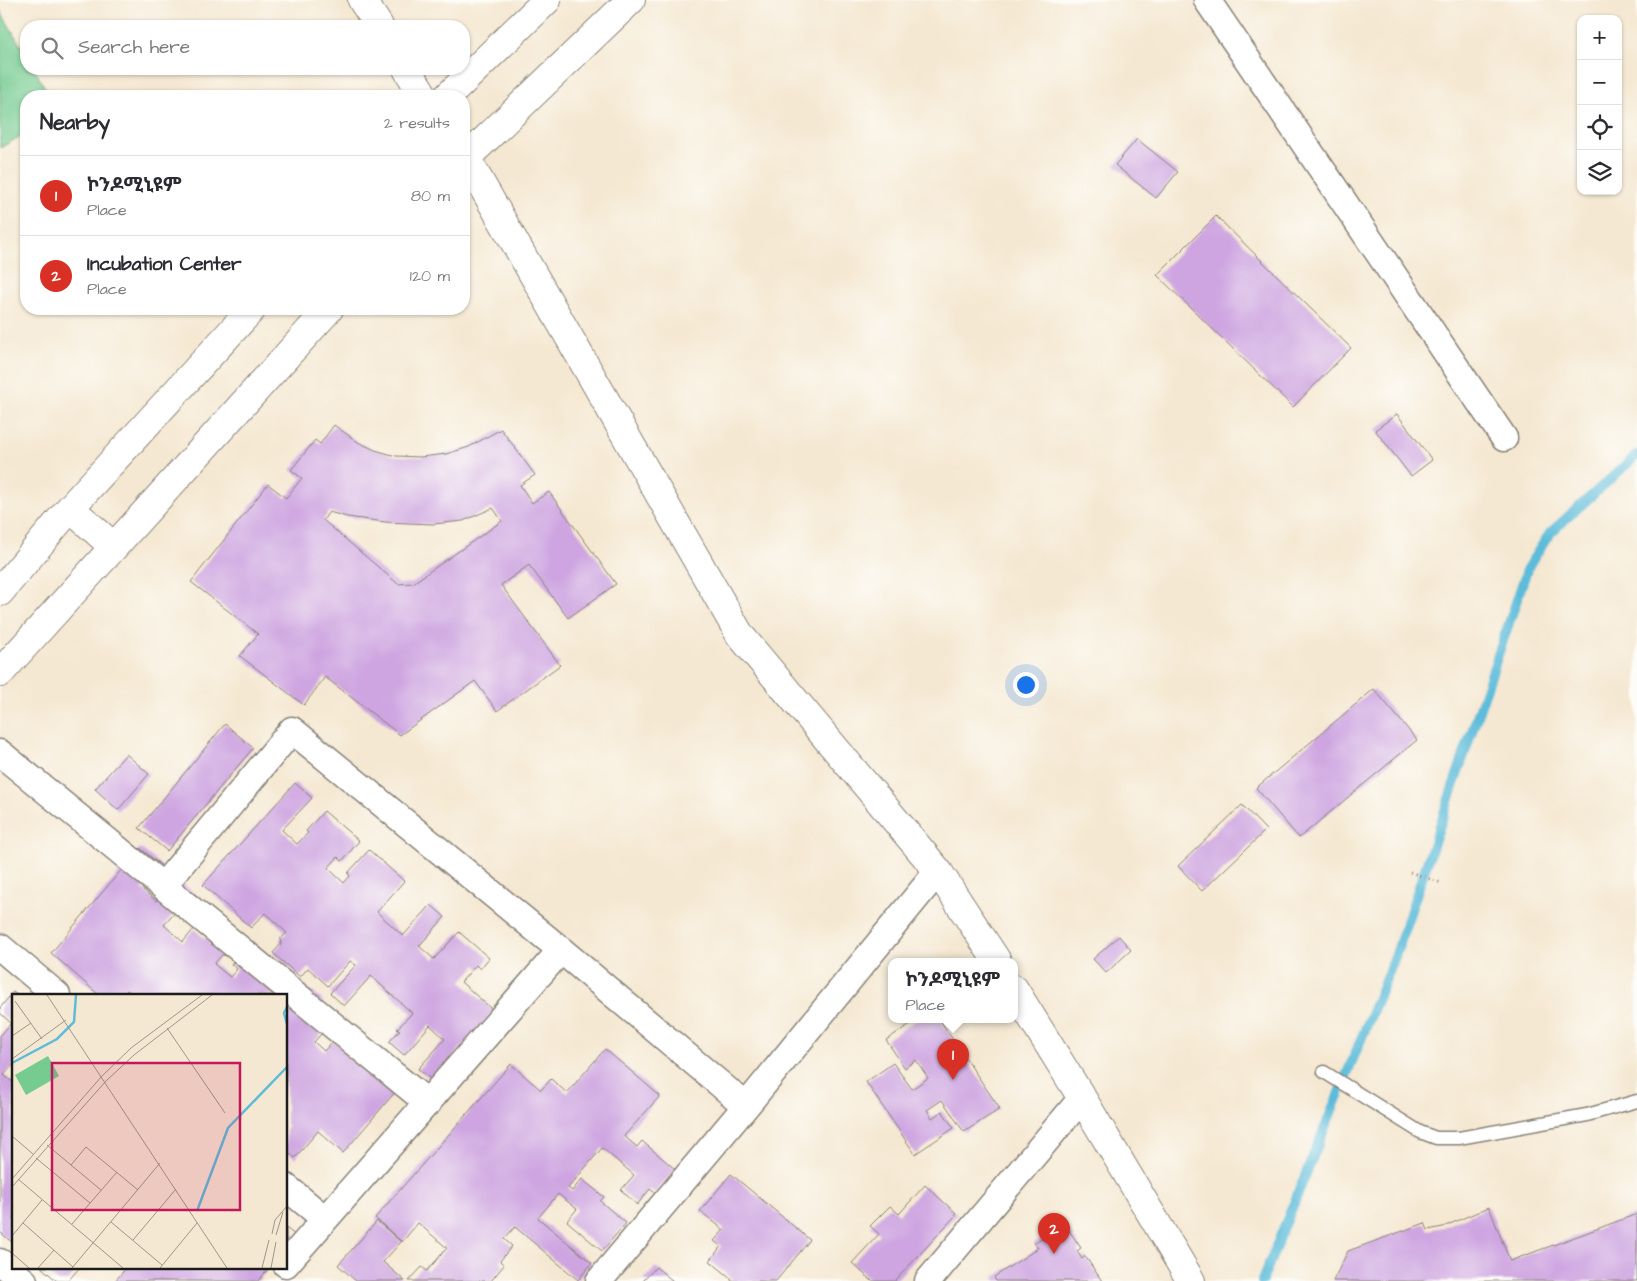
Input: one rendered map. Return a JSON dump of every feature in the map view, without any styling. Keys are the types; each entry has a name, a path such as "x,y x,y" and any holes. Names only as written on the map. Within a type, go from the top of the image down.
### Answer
{"street":[{"path":"362,0 375,20"},
{"path":"470,75 547,0"},
{"path":"470,151 631,0"},
{"path":"1206,0 1504,438"},
{"path":"411,75 420,90"},
{"path":"454,90 470,75"},
{"path":"470,167 740,635 938,871 995,958"},
{"path":"0,592 70,508 247,315"},
{"path":"0,673 325,315"},
{"path":"70,508 114,547"},
{"path":"163,886 292,730 561,950 746,1106"},
{"path":"0,753 428,1103"},
{"path":"599,1281 746,1106 938,871"},
{"path":"0,947 56,994"},
{"path":"288,1262 561,950"},
{"path":"1018,996 1082,1098 1191,1281"},
{"path":"928,1281 1082,1098"},
{"path":"288,1189 325,1219"},
{"path":"0,1262 24,1281"},
{"path":"272,1281 283,1268"}],"lane":[{"path":"1324,1072 1420,1132 1436,1138 1459,1138 1587,1116 1636,1104"}],"path":[{"path":"1410,872 1441,883"}],"green space":[{"path":"0,10 20,45 20,75 38,75 46,90 20,90 20,136 0,148"}],"building":[{"path":"1137,139 1178,172 1156,198 1115,165"},
{"path":"1216,216 1351,348 1293,407 1157,275"},
{"path":"1397,414 1432,460 1411,476 1375,430"},
{"path":"334,425 358,442 375,450 396,456 421,457 446,454 469,447 501,429 535,475 520,485 532,503 549,492 616,584 568,618 529,565 501,585 560,665 497,711 475,681 400,735 325,677 304,705 240,656 258,634 191,582 268,484 286,498 302,478 291,470 315,440 320,444","holes":["493,508 502,521 413,583 398,584 323,520 329,512 347,517 385,522 433,524 463,521"]},
{"path":"1374,689 1417,740 1299,838 1256,788"},
{"path":"225,724 253,748 167,851 139,828"},
{"path":"126,754 149,774 118,810 95,789"},
{"path":"295,783 312,798 282,830 297,844 308,833 306,831 324,811 359,841 342,861 338,857 328,868 344,883 350,876 348,873 369,850 404,881 377,912 403,936 431,905 445,917 419,946 434,959 459,932 489,958 480,969 476,965 461,982 494,1011 432,1080 418,1069 445,1039 430,1025 404,1055 389,1042 400,1030 397,1029 412,1013 371,976 344,1006 330,993 356,965 350,961 328,986 308,968 300,977 273,953 281,944 280,939 287,933 265,913 251,928 203,885"},
{"path":"1242,805 1266,830 1202,891 1178,866"},
{"path":"140,848 162,866 142,889 156,901 176,878 199,898 185,914 179,908 164,925 183,942 194,929 204,938 211,940 244,937 228,956 222,955 214,964 230,977 237,969 231,964 252,941 322,1000 328,1026 314,1042 324,1051 333,1041 403,1083 343,1153 318,1131 295,1158 288,1153 288,994 130,994 127,990 124,994 98,994 51,953"},
{"path":"1119,936 1131,950 1106,973 1093,959"},
{"path":"13,992 16,994 12,994 12,1066 4,1075 12,1081 12,1242 0,1232 0,1036 11,1023 0,1013 0,1008"},
{"path":"912,1023 942,1023 1000,1109 964,1132 942,1100 927,1110 932,1118 942,1111 954,1128 915,1154 866,1082 893,1063 912,1089 928,1078 916,1060 905,1068 886,1040"},
{"path":"605,1049 660,1096 624,1136 637,1147 642,1141 676,1170 655,1193 650,1189 637,1205 621,1190 634,1175 602,1148 568,1188 572,1191 582,1179 604,1197 600,1201 626,1223 602,1251 567,1221 577,1209 558,1194 538,1218 592,1263 578,1280 515,1227 504,1239 512,1246 500,1261 504,1265 491,1281 409,1281 422,1267 427,1271 447,1248 418,1223 402,1242 375,1218 511,1064 541,1090 551,1079 567,1093"},
{"path":"731,1174 810,1240 776,1281 731,1281 732,1279 710,1261 721,1246 714,1241 724,1230 700,1211"},
{"path":"925,1185 957,1214 895,1281 872,1281 852,1263 879,1234 870,1226 890,1206 899,1214"},
{"path":"1489,1207 1510,1261 1637,1214 1637,1281 1333,1281 1348,1251 1425,1223 1428,1230 1443,1227"},
{"path":"377,1221 401,1242 383,1262 405,1281 356,1281 338,1265"},
{"path":"1064,1223 1081,1248 1077,1251 1082,1259 1085,1256 1102,1281 996,1281 994,1277 1038,1248 1034,1243"},
{"path":"288,1230 296,1236 288,1246"},
{"path":"656,1267 673,1281 643,1281"},
{"path":"42,1268 79,1268 68,1281 57,1281"},
{"path":"126,1268 269,1268 258,1281 115,1281"}],"waterway":[{"path":"1262,1281 1396,954 1528,567 1550,533 1637,455"}],"place":[{"name":"ኮንዶሚኒዩም","path":"953,1080"},
{"name":"Incubation Center","path":"1054,1254"}]}
